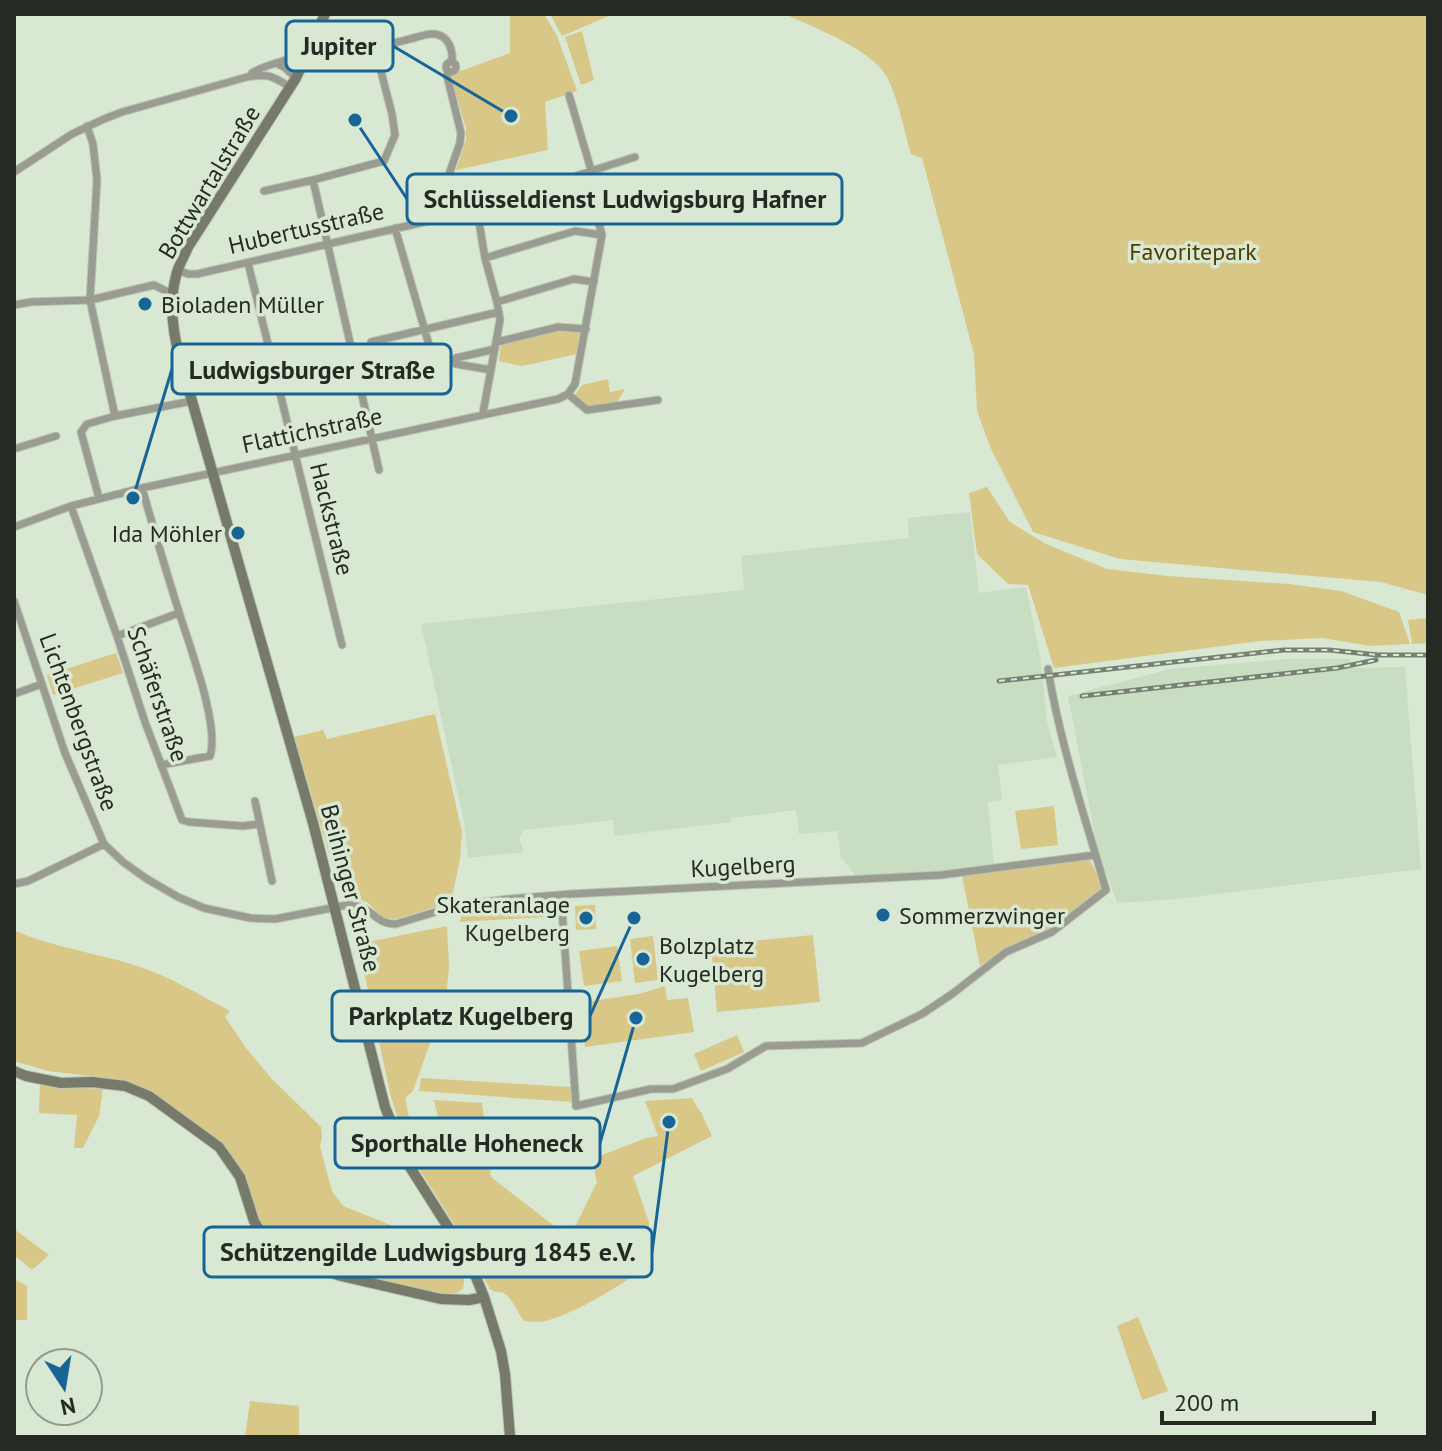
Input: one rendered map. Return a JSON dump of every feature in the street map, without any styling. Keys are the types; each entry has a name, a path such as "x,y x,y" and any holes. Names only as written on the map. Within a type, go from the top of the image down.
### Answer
{"main road":[{"name":"Bottwartalstraße","path":"214,472 174,331 172,294 188,247 293,82 325,14"},
{"name":"Beihinger Straße","path":"214,472 313,823 385,1107 418,1181 469,1260 484,1297 501,1351 510,1437"},
{"path":"14,1071 61,1083 92,1082 125,1086 149,1096 219,1147 240,1177 254,1221 266,1241 308,1265 341,1276 441,1299 484,1297"}],"street":[{"name":"Hubertusstraße","path":"178,270 197,274 433,220 460,143 461,133 447,76 448,71 453,72 456,68 452,62 452,50 444,38 428,34 375,48"},
{"path":"247,77 258,69 297,57 312,46 347,53 375,48 392,114 395,135 384,161 264,191"},
{"path":"276,63 284,67 293,82"},
{"path":"14,172 87,126 122,112 247,77 269,74 293,82"},
{"path":"569,95 591,170 594,183 590,191 602,235 575,384 568,394 587,410 658,400"},
{"path":"87,126 93,144 97,180 90,300 115,416"},
{"path":"483,413 500,320 478,216 482,206 635,157"},
{"path":"313,180 379,470"},
{"path":"395,228 432,355 440,360 491,370"},
{"path":"485,258 575,231 602,235"},
{"name":"Hackstraße","path":"248,263 342,645"},
{"path":"497,302 574,279 594,282"},
{"path":"14,305 90,300 154,285 172,294"},
{"path":"371,342 499,312"},
{"path":"452,362 456,358 558,327 586,329"},
{"name":"Flattichstraße","path":"14,527 99,498 558,399 568,394"},
{"path":"99,498 81,432 87,424 192,401"},
{"path":"14,449 56,436"},
{"path":"142,488 202,687 213,746 210,756 161,765"},
{"name":"Schäferstraße","path":"71,506 182,820 243,826 259,824"},
{"name":"Lichtenbergstraße","path":"15,607 65,753 93,822 104,844 123,862 178,897 204,908 250,918 275,919 335,907"},
{"path":"117,636 179,613"},
{"path":"561,895 576,1106 651,1089 673,1089 727,1069 766,1046 862,1043 922,1014 1006,952 1052,932 1106,890 1056,712 1048,669"},
{"path":"14,694 42,684"},
{"path":"255,801 272,881"},
{"path":"14,884 28,881 104,844"},
{"name":"Kugelberg","path":"335,907 359,905 379,921 396,924 455,906 561,895 941,875 1095,855"}],"shaded area":[{"path":"970,512 979,593 1026,587 1041,660 1047,722 1057,757 998,765 1002,800 988,802 994,865 921,874 856,877 841,857 837,831 799,834 796,810 731,818 731,822 614,836 613,820 523,830 519,838 524,852 468,858 464,822 421,624 744,590 741,556 909,538 908,518"},
{"path":"1286,659 1350,659 1351,668 1405,667 1421,869 1176,899 1117,903 1097,846 1068,696 1170,669"}],"green space":[{"path":"510,14 544,14 557,36 577,91 545,102 548,150 456,170 466,140 466,128 450,75 510,53"},
{"path":"550,14 613,14 562,36"},
{"name":"Favoritepark","path":"785,14 1428,14 1428,595 1381,582 1120,559 1033,532 991,449 977,411 974,354 922,158 911,154 889,81 871,59 858,50"},
{"path":"582,31 594,80 581,85 565,37"},
{"path":"559,329 581,331 577,354 522,366 499,361 501,343"},
{"path":"608,379 610,392 625,389 616,404 586,406 574,396 582,385"},
{"path":"987,487 1010,522 1046,544 1107,569 1341,591 1399,612 1410,644 1370,646 1323,638 1260,641 1054,668 1028,585 1008,584 977,554 969,493"},
{"path":"1428,618 1428,643 1412,644 1408,620"},
{"path":"116,653 123,673 53,695 47,675"},
{"path":"435,714 462,832 451,902 397,919 383,918 367,902 340,890 294,737 323,730 327,739"},
{"path":"1054,806 1058,845 1021,849 1015,811"},
{"path":"1089,859 1104,887 1061,922 1015,943 980,966 962,876"},
{"path":"557,901 561,916 460,922 462,909"},
{"name":"Skateranlage Kugelberg","path":"595,905 596,929 576,930 575,906"},
{"path":"447,926 449,966 446,999 413,1091 405,1098 412,1132 440,1126 434,1100 482,1103 491,1177 562,1232 576,1225 597,1182 592,1159 658,1136 645,1101 692,1098 712,1136 633,1176 649,1222 650,1266 588,1303 546,1321 524,1321 509,1297 490,1289 416,1164 391,1097 358,944"},
{"path":"14,930 46,942 146,969 230,1011 225,1017 246,1048 271,1078 321,1127 320,1147 332,1191 343,1206 446,1247 461,1271 463,1289 441,1294 310,1263 276,1246 258,1223 248,1185 221,1148 149,1091 122,1080 48,1071 14,1061"},
{"path":"813,935 820,1002 717,1012 711,945"},
{"path":"653,936 658,980 635,983 630,939"},
{"path":"617,946 622,981 584,986 579,951"},
{"path":"665,986 667,1000 688,998 694,1032 585,1047 579,1003 639,994"},
{"path":"737,1035 744,1052 701,1071 694,1054"},
{"path":"421,1078 571,1087 572,1102 419,1091"},
{"path":"40,1083 103,1089 99,1116 83,1148 74,1148 77,1115 39,1113"},
{"path":"14,1229 49,1255 32,1270 14,1255"},
{"path":"14,1279 27,1286 27,1320 14,1320"},
{"path":"1138,1317 1168,1391 1142,1400 1117,1326"},
{"path":"250,1401 299,1406 299,1437 245,1437"}],"railway":[{"path":"999,681 1284,650 1428,655"},
{"path":"1082,696 1337,668 1376,660"}],"place":[{"name":"Jupiter","path":"511,116"},
{"name":"Schlüsseldienst Ludwigsburg Hafner","path":"355,120"},
{"name":"Bioladen Müller","path":"145,304"},
{"name":"Ludwigsburger Straße","path":"133,498"},
{"name":"Ida Möhler","path":"238,533"},
{"name":"Sommerzwinger","path":"883,915"},
{"name":"Skateranlage Kugelberg","path":"586,918"},
{"name":"Parkplatz Kugelberg","path":"634,918"},
{"name":"Bolzplatz Kugelberg","path":"643,959"},
{"name":"Sporthalle Hoheneck","path":"636,1018"},
{"name":"Schützengilde Ludwigsburg 1845 e.V.","path":"669,1122"}]}
